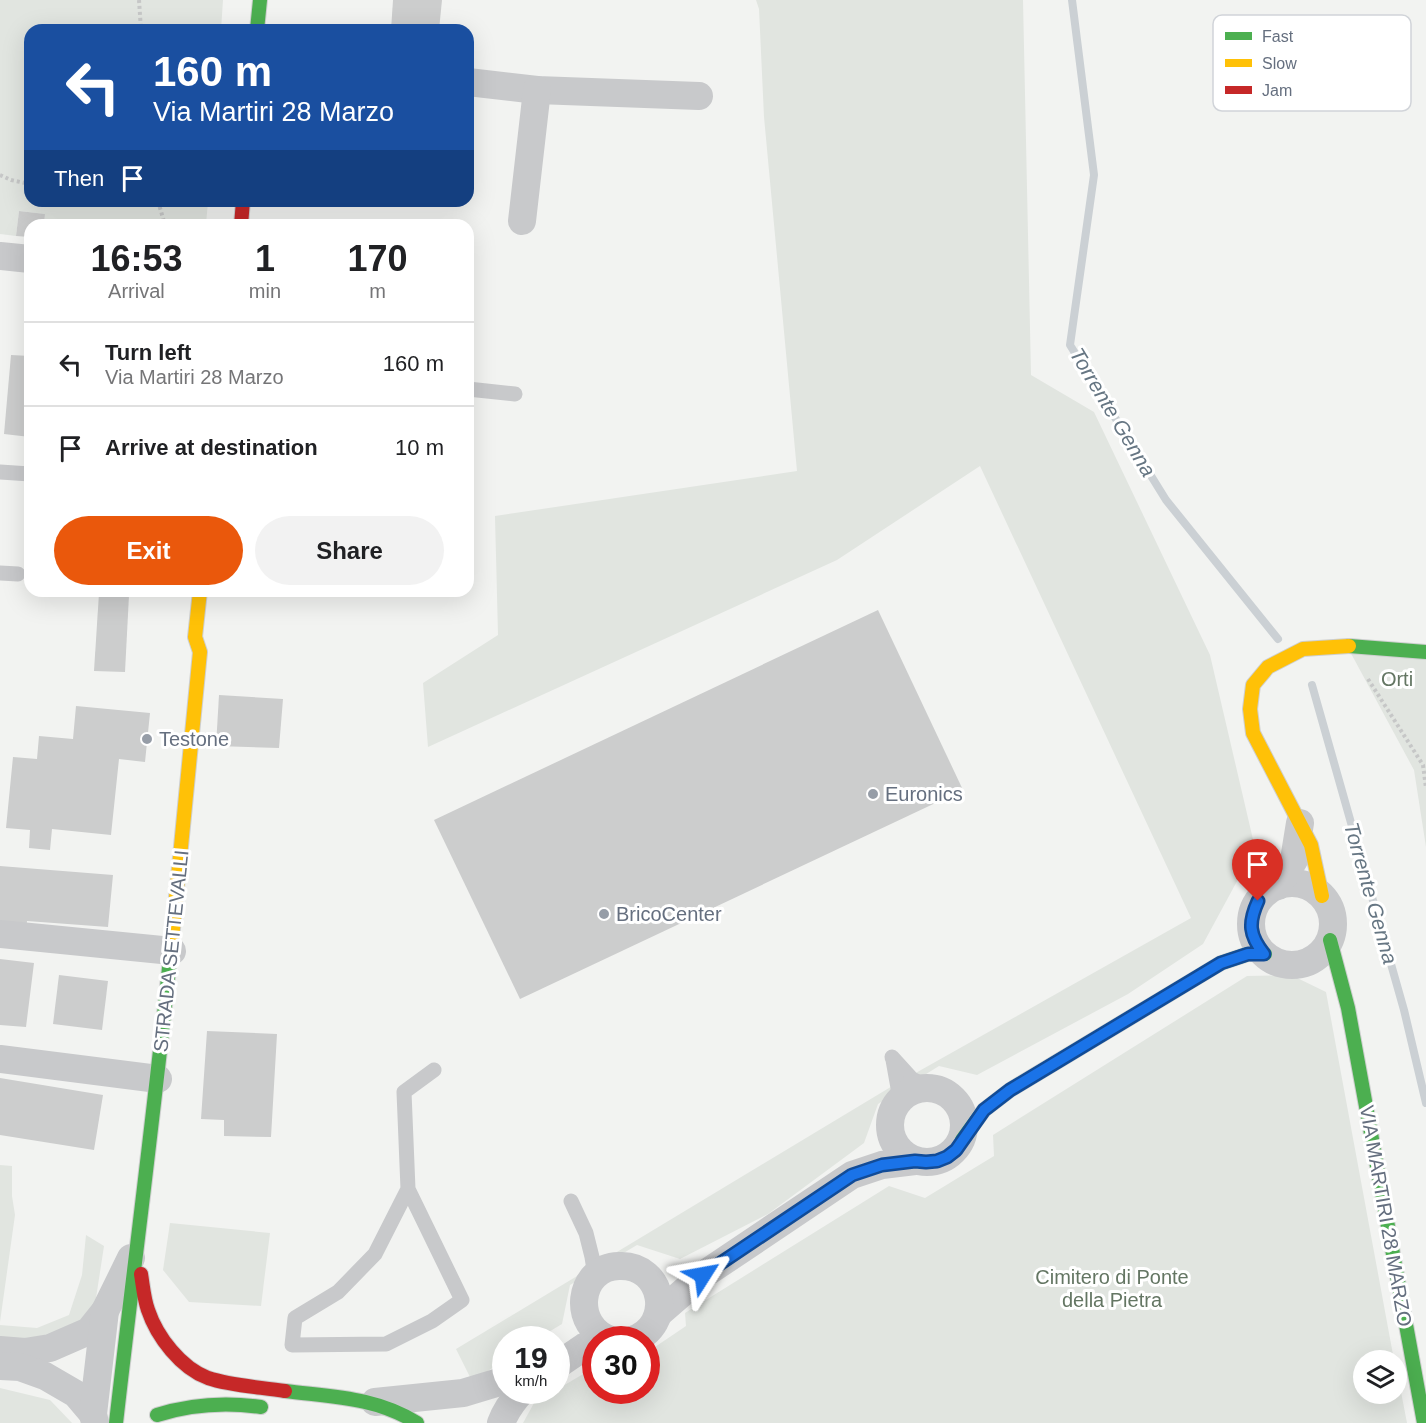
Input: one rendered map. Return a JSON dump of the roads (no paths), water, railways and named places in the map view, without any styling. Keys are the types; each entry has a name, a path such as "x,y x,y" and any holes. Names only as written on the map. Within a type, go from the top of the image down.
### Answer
{"main road":[{"path":"258,24 260,0"},
{"name":"STRADA SETTEVALLI","path":"101,1420 136,1249 158,1079 200,652 195,637 199,597"},
{"path":"200,652 211,638"},
{"name":"VIA MARTIRI 28 MARZO","path":"1322,896 1311,845 1253,733 1250,709 1253,685 1268,667 1303,649 1347,646 1426,652"},
{"name":"VIA MARTIRI 28 MARZO","path":"1330,940 1348,1008 1424,1423"},
{"path":"962,1140 984,1110 1010,1090 1221,963 1248,954 1264,954"},
{"path":"136,1249 147,1308 156,1329 174,1353 192,1370 211,1379 267,1389 375,1402 404,1414 417,1423"},
{"path":"196,1384 211,1379"},
{"path":"154,1419 172,1398"},
{"path":"154,1419 178,1408 206,1404 241,1404 274,1409"}],"street":[{"path":"474,83 537,90 699,96"},
{"path":"522,221 537,90"},
{"path":"0,256 24,258"},
{"path":"1278,886 1294,860 1300,823"},
{"path":"1221,963 1241,943 1251,924 1258,901 1267,892 1290,883 1301,884 1322,896"},
{"name":"VIA MARTIRI 28 MARZO","path":"1322,896 1329,905 1333,917 1330,940"},
{"path":"1251,924 1253,935 1264,954 1276,962 1290,965 1304,963 1315,958 1330,940"},
{"path":"0,934 172,951"},
{"name":"VIA MARTIRI 28 MARZO","path":"1304,963 1328,979 1348,1008"},
{"path":"0,1059 158,1079"},
{"path":"852,1175 882,1165 937,1161 956,1150 962,1140 964,1119 956,1101 940,1090 920,1089 909,1093 900,1099 894,1108 890,1128 892,1139 905,1156 915,1161"},
{"path":"956,1101 1010,1090"},
{"path":"658,1314 703,1275 852,1175 873,1152 890,1128"},
{"name":"STRADA SETTEVALLI","path":"101,1420 105,1311 136,1249"},
{"path":"591,1326 585,1315 584,1305 588,1285 608,1271 631,1267 642,1271 657,1289 660,1301 658,1314 652,1326"},
{"path":"650,1278 670,1280 703,1275"},
{"path":"0,1350 25,1352 50,1348 89,1331 105,1311"},
{"path":"570,1336 585,1315"},
{"path":"0,1366 20,1367 45,1376 76,1394 101,1420"},
{"path":"375,1402 463,1393 492,1384"},
{"path":"501,1423 511,1404"}],"lane":[{"path":"474,390 515,394"},
{"path":"0,472 24,474"},
{"path":"0,573 18,574"},
{"path":"900,1099 892,1057 912,1079 931,1088"},
{"path":"408,1189 375,1254 338,1292 295,1318 292,1345 386,1344 432,1322 462,1300 408,1189 404,1092 434,1070"},
{"path":"571,1201 586,1233 592,1257 608,1271"},
{"path":"586,1233 604,1253 608,1271"}],"waterway":[{"name":"Torrente Genna","path":"1072,0 1094,175 1070,345 1166,500 1278,639"},
{"name":"Torrente Genna","path":"1312,685 1404,1010 1426,1103"}],"place":[{"name":"Testone","path":"147,739"},
{"name":"Euronics","path":"873,794"},
{"name":"BricoCenter","path":"604,914"}],"park label":[{"name":"Orti","path":"1397,679"},
{"name":"Cimitero di Ponte della Pietra","path":"1112,1288"}]}
